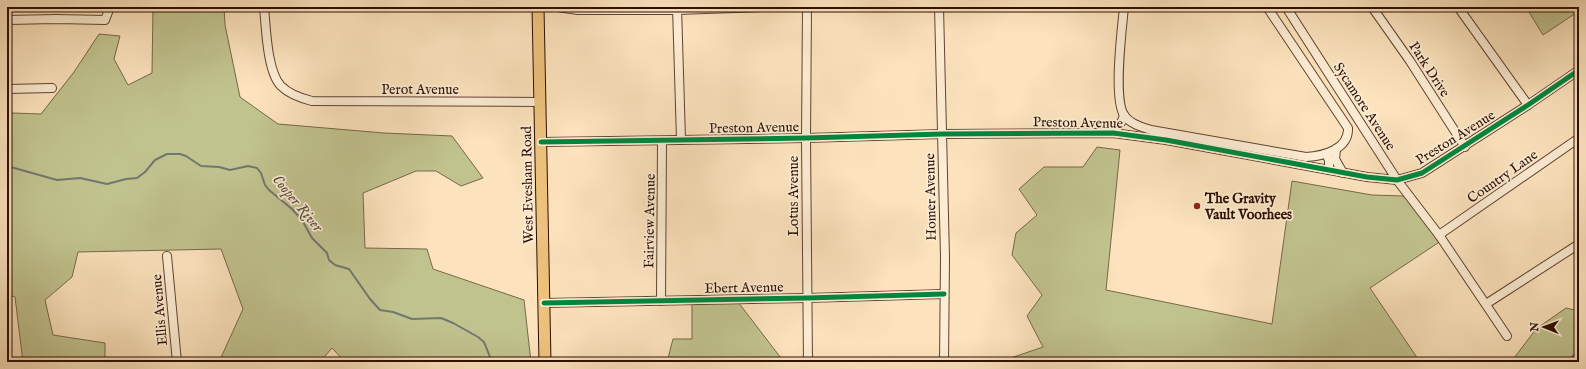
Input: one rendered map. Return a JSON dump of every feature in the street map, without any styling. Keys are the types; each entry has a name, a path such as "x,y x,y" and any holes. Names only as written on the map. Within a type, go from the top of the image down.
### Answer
{"main road":[{"name":"West Evesham Road","path":"538,7 545,362"}],"street":[{"path":"7,20 105,20 110,7"},
{"name":"Perot Avenue","path":"264,7 272,74 281,86 300,98 312,101 540,102"},
{"path":"557,7 578,10 765,7"},
{"name":"Lotus Avenue","path":"807,7 806,138 808,362"},
{"name":"Homer Avenue","path":"939,7 945,257 944,362"},
{"name":"Preston Avenue","path":"1124,7 1119,99 1124,115 1134,123 1151,130 1306,157 1318,157 1340,146 1346,140 1348,128 1267,7"},
{"name":"Sycamore Avenue","path":"1286,7 1397,180 1439,236 1507,336"},
{"name":"Park Drive","path":"1372,7 1410,61 1465,147"},
{"path":"1458,7 1528,105"},
{"path":"677,8 681,140"},
{"name":"Preston Avenue","path":"541,142 662,141 942,134 1114,133 1166,140 1343,173 1397,180 1422,174 1465,147 1579,70"},
{"path":"7,89 52,88"},
{"path":"1114,133 1124,115"},
{"path":"1123,134 1134,123"},
{"name":"Country Lane","path":"1439,236 1579,138"},
{"name":"Fairview Avenue","path":"661,301 662,141"},
{"path":"1336,149 1335,159 1343,173"},
{"path":"1326,154 1329,160 1329,170"},
{"path":"1486,304 1579,244"},
{"name":"Ellis Avenue","path":"167,256 177,362"},
{"name":"Ebert Avenue","path":"544,303 944,294"}],"green space":[{"path":"153,7 224,7 225,25 240,97 278,124 384,133 452,136 483,178 461,186 436,171 416,171 363,193 365,248 427,249 433,269 524,300 531,362 345,362 332,348 320,362 219,362 243,309 221,249 78,252 72,277 45,300 53,335 105,343 105,362 23,362 15,297 7,294 7,125 12,113 41,114 74,72 99,34 120,36 114,59 128,85 152,73"},
{"path":"1526,7 1579,7 1579,11 1543,35"},
{"path":"1097,147 1120,150 1106,290 1272,324 1292,181 1372,195 1409,195 1441,241 1370,288 1420,362 1005,362 1005,360 1043,347 1027,316 1042,295 1012,255 1016,233 1037,215 1019,189 1044,167 1083,167"},
{"path":"692,298 735,298 784,362 667,362 673,339 692,339"},
{"path":"1566,308 1579,311 1579,362 1511,362 1536,329"}],"waterway":[{"name":"Cooper River","path":"7,166 57,180 80,178 107,184 137,178 145,172 155,160 167,154 180,154 186,156 201,166 219,167 230,170 248,166 257,168 261,173 265,185 302,220 312,238 327,253 329,260 335,265 349,269 370,299 380,310 393,312 412,319 441,318 453,323 484,342 492,362"},
{"name":"Cooper River","path":"1568,362 1579,349"}],"cycle path":[{"path":"541,142 806,138 942,134 1113,133 1166,140 1367,177 1397,180 1422,173 1528,105 1579,70"},
{"path":"544,303 944,294"}],"place":[{"name":"The Gravity Vault Voorhees","path":"1197,206"}]}
